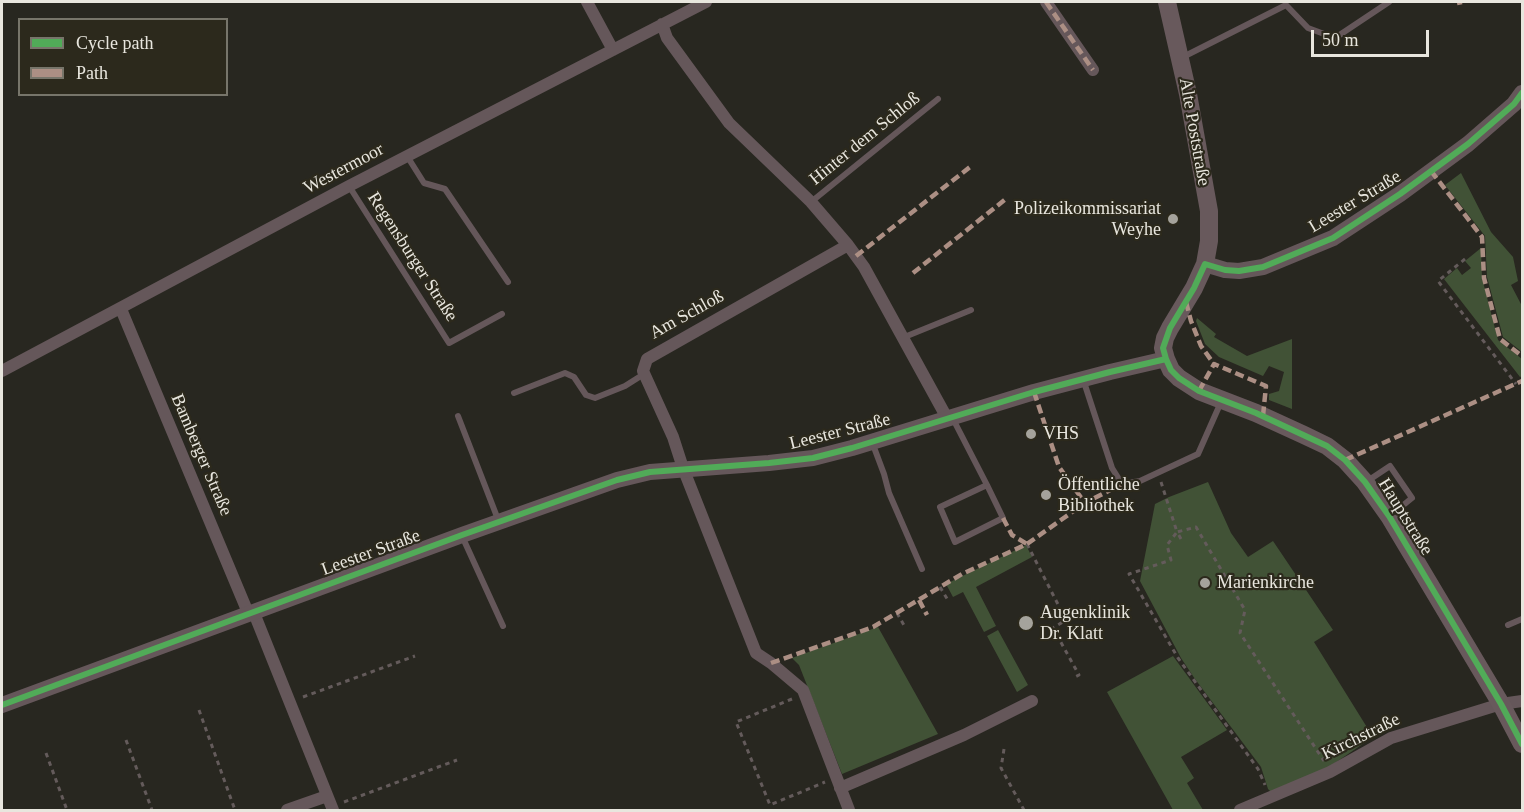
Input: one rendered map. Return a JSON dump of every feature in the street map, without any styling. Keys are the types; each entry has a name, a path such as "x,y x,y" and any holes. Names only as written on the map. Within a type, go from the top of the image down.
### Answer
{"main road":[{"name":"Alte Poststraße","path":"1167,2 1209,211 1209,241 1204,264"},
{"path":"1166,359 1163,348 1170,328 1194,288 1204,264"},
{"name":"Hauptstraße","path":"1166,359 1171,370 1179,378 1199,391 1256,413 1327,446 1345,459 1389,516 1501,704 1522,744"}],"street":[{"path":"587,2 613,50"},
{"name":"Westermoor","path":"2,371 348,186 706,2"},
{"path":"1046,2 1093,70"},
{"path":"662,24 667,38 729,123 811,202 848,245 864,267 902,338 949,417"},
{"name":"Leester Straße","path":"1204,264 1239,271 1263,267 1333,238 1400,194 1468,144 1514,104 1522,93"},
{"name":"Am Schloß","path":"644,374 647,359 848,245"},
{"name":"Bamberger Straße","path":"121,309 290,702 330,804"},
{"name":"Leester Straße","path":"2,705 617,480 650,472 683,468 813,458 1083,379 1166,359"},
{"path":"644,374 673,437 683,468 756,652 803,690 849,810"},
{"path":"838,783 964,735 1032,701"},
{"name":"Kirchstraße","path":"1240,810 1330,772 1391,738 1501,704 1522,701"},
{"path":"287,810 330,804"}],"lane":[{"path":"1180,59 1286,5 1308,28 1335,38 1389,2"},
{"name":"Hinter dem Schloß","path":"811,202 938,99"},
{"path":"407,156 424,183 445,189 508,282"},
{"name":"Regensburger Straße","path":"348,186 449,343 502,315"},
{"path":"902,338 970,310"},
{"path":"514,393 565,373 574,377 586,395 595,398 625,386 644,374"},
{"path":"1083,379 1112,468 1122,484 1140,481 1198,454 1222,400"},
{"path":"458,416 499,522"},
{"path":"949,417 987,486 1004,518 955,542 940,507 987,486"},
{"path":"872,441 889,493 922,569"},
{"path":"1365,482 1390,466 1412,498 1389,516"},
{"path":"462,535 503,626"},
{"path":"1508,625 1522,619"}],"path":[{"path":"1465,259 1438,281 1516,384"},
{"path":"1158,472 1181,539"},
{"path":"1270,798 1258,769 1178,658 1129,574 1171,560 1167,545 1177,532 1196,527 1245,610 1240,633 1330,772"},
{"path":"1027,544 1066,620 1053,628 1079,675 1073,678"},
{"path":"940,587 949,602"},
{"path":"897,613 905,627"},
{"path":"290,702 415,656"},
{"path":"805,694 736,722 770,805 838,783"},
{"path":"199,710 235,810"},
{"path":"126,740 152,810"},
{"path":"1004,749 1001,768 1024,810"},
{"path":"46,753 67,810"},
{"path":"330,804 457,760"}],"green space":[{"path":"1461,173 1491,232 1513,257 1518,281 1511,285 1522,306 1522,352 1503,337 1487,277 1485,236 1445,185"},
{"path":"1481,248 1482,278 1498,340 1522,359 1522,376 1520,377 1444,279 1457,268 1462,275 1471,268 1465,261"},
{"path":"1197,318 1216,334 1214,337 1247,356 1292,339 1292,409 1269,400 1269,394 1279,391 1284,372 1269,366 1263,376 1219,357 1205,344 1196,321"},
{"path":"1208,482 1231,533 1248,557 1273,541 1333,630 1314,642 1373,737 1329,767 1272,793 1268,789 1261,767 1181,658 1140,581 1155,504"},
{"path":"1026,545 1032,557 976,587 996,626 984,632 963,592 953,597 946,584"},
{"path":"878,627 938,734 842,774 799,665 792,658"},
{"path":"998,630 1028,685 1017,692 987,636"},
{"path":"1173,656 1227,730 1181,757 1194,778 1187,783 1203,810 1173,810 1107,692"}],"marked path":[{"path":"1046,2 1093,70"},
{"path":"1457,3 1462,2"},
{"path":"856,256 970,167"},
{"path":"1431,171 1482,237 1484,278 1500,339 1522,356"},
{"path":"913,273 1007,198"},
{"path":"1186,302 1201,346 1214,364"},
{"path":"1199,391 1214,364 1266,386 1263,416"},
{"path":"1345,460 1522,381"},
{"path":"1034,392 1059,467 1085,503"},
{"path":"771,663 873,627 962,574 1027,544 1085,503 1122,484"},
{"path":"1003,518 1012,535 1027,544"},
{"path":"919,600 927,615"}],"cycle path":[{"path":"1522,93 1514,104 1468,144 1400,194 1333,238 1263,267 1239,271 1225,270 1205,264 1194,288 1170,328 1163,348 1171,370 1179,378 1199,391 1256,413 1327,446 1345,460 1365,482 1389,516 1501,704 1522,744"},
{"path":"2,705 617,480 650,472 813,458 1034,392 1166,359"}],"place":[{"name":"Polizeikommissariat Weyhe","path":"1173,219"},
{"name":"VHS","path":"1031,434"},
{"name":"Öffentliche Bibliothek","path":"1046,495"},
{"name":"Marienkirche","path":"1205,583"},
{"name":"Augenklinik Dr. Klatt","path":"1026,623"}]}
